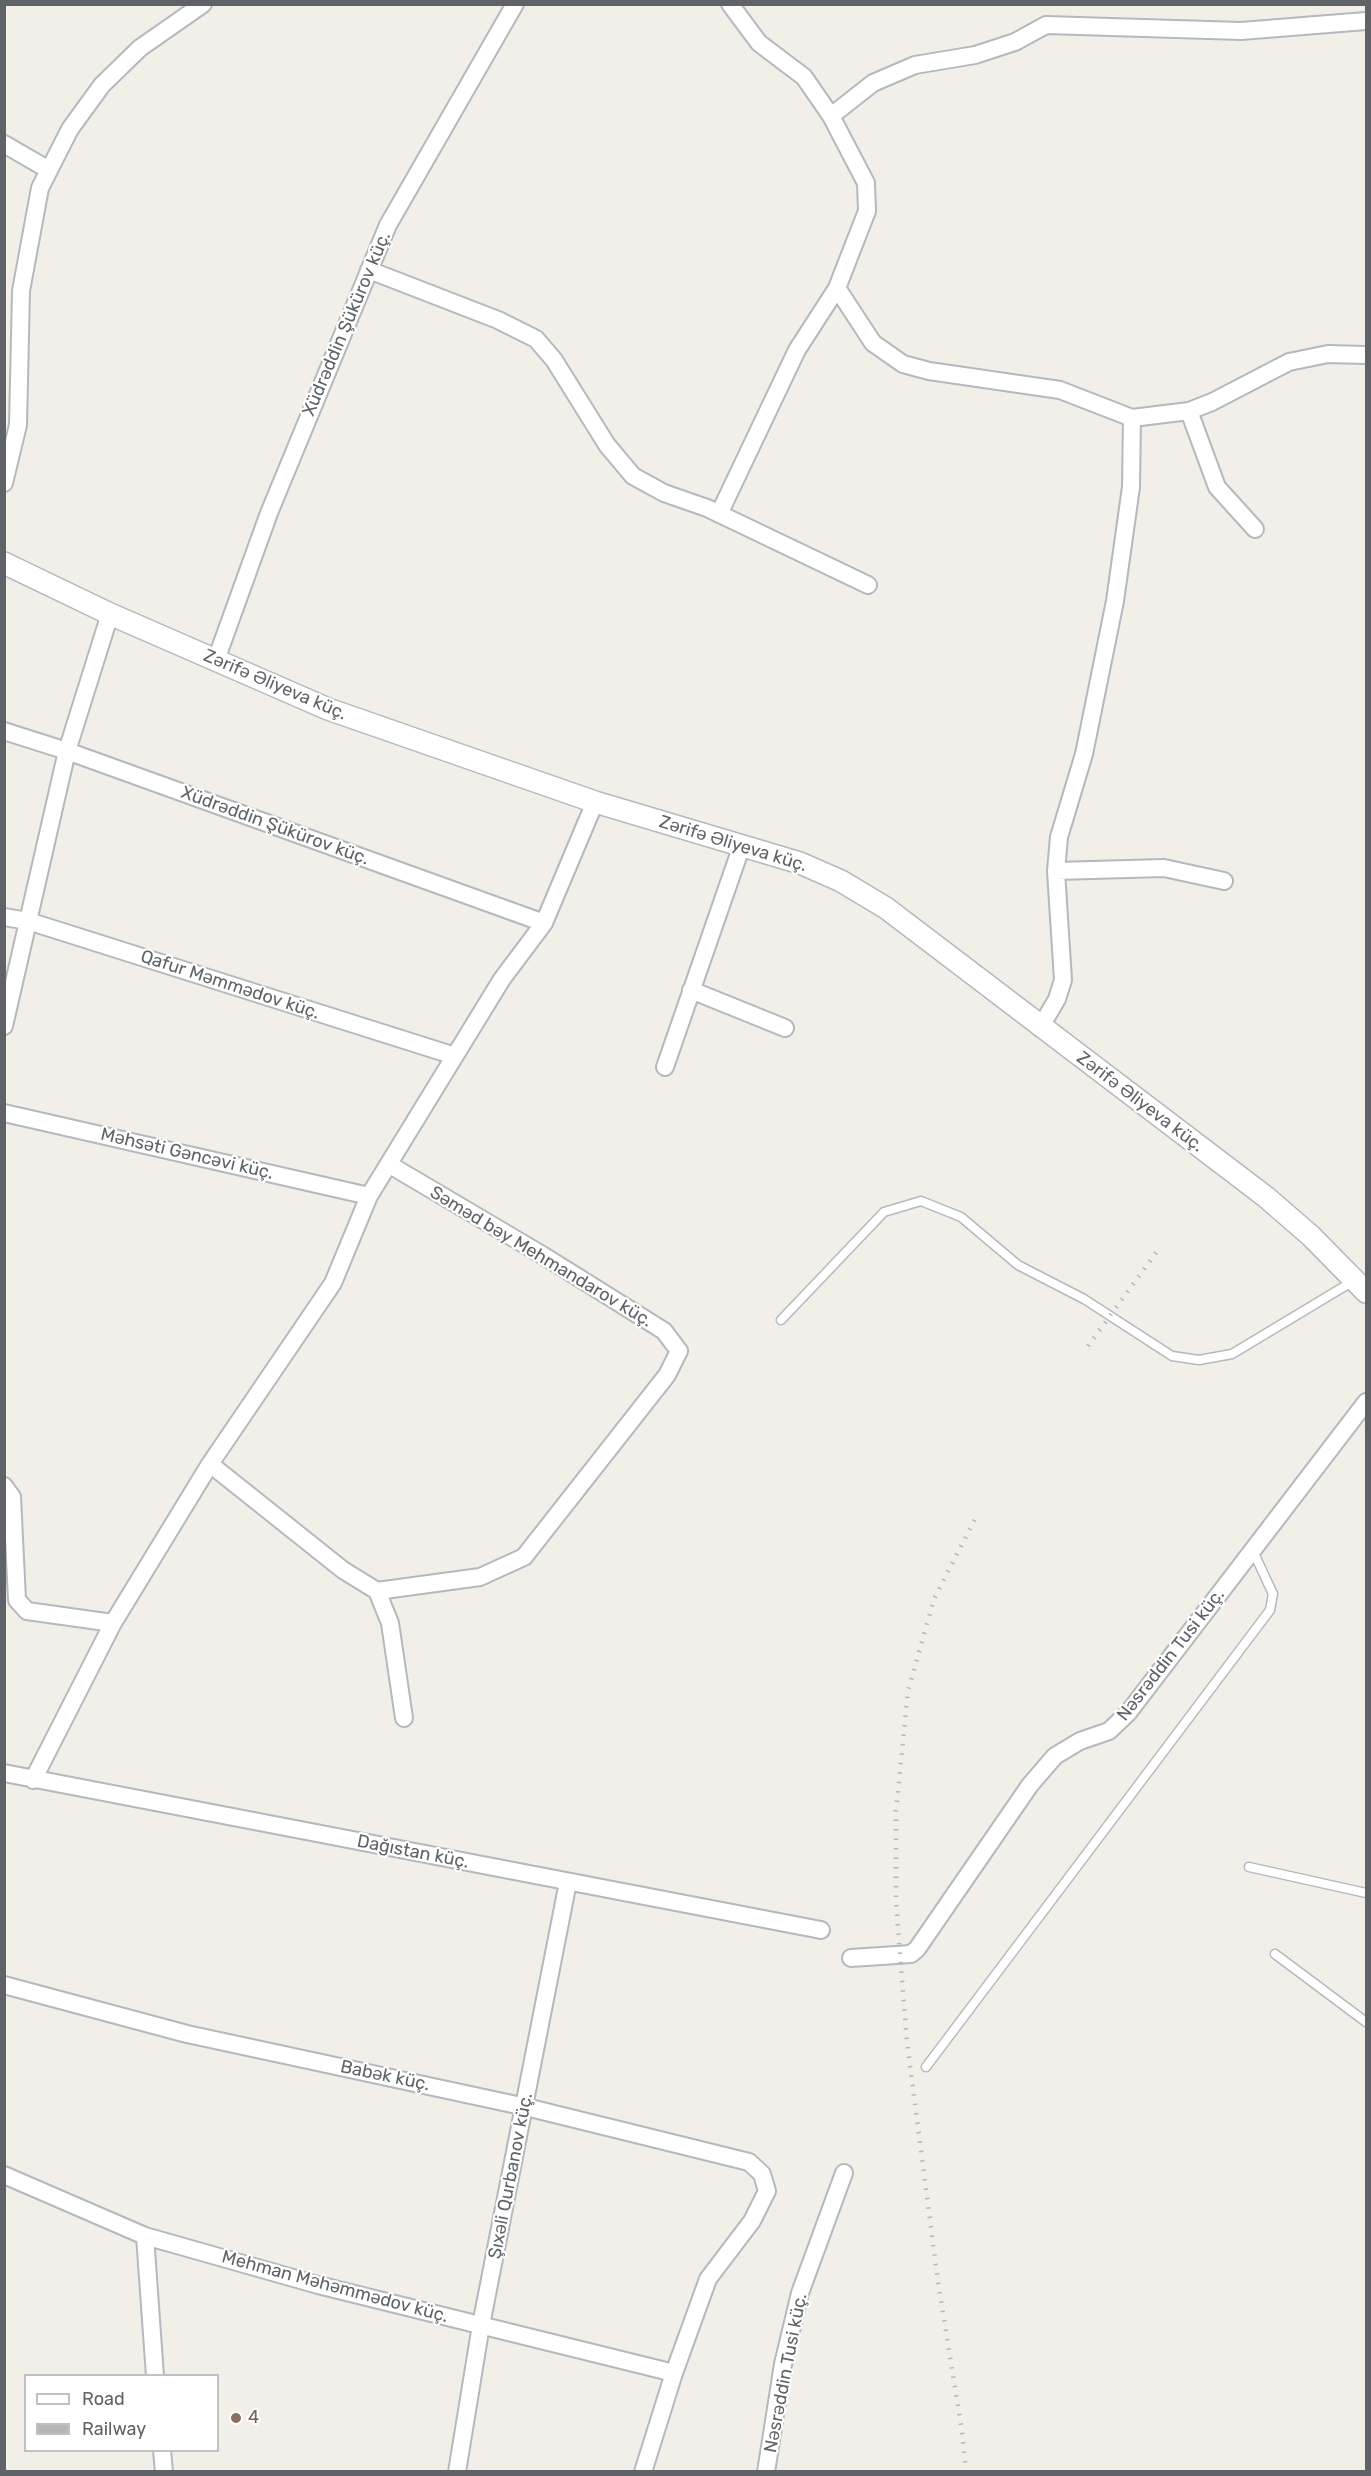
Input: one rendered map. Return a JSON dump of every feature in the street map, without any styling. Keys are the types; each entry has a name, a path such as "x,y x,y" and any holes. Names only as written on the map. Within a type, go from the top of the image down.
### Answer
{"street":[{"path":"4,483 18,425 21,291 39,188 70,129 102,85 140,48 203,4"},
{"name":"Xüdrəddin Şükürov küç.","path":"216,660 269,513 388,225 515,4"},
{"path":"719,514 797,350 837,288 867,211 866,183 831,116 804,77 759,43 730,4"},
{"path":"831,116 873,83 915,65 975,55 1015,42 1046,25 1241,31 1366,21"},
{"path":"4,144 49,170"},
{"path":"369,270 498,320 536,339 554,360 607,445 633,476 664,493 719,514 868,585"},
{"path":"837,288 873,343 903,364 929,371 1060,390 1132,418 1189,411 1212,402 1289,362 1328,354 1366,355"},
{"path":"1189,411 1217,487 1256,529"},
{"path":"1040,1028 1057,999 1063,980 1056,871 1059,837 1084,754 1115,601 1131,487 1134,447 1132,418"},
{"name":"Zərifə Əliyeva küç.","path":"4,563 110,614 328,709 595,802 800,863 841,881 886,908 1040,1028 1266,1197 1361,1286"},
{"path":"4,1026 67,751 110,614"},
{"name":"Xüdrəddin Şükürov küç.","path":"4,731 67,751 544,923"},
{"path":"33,1780 113,1623 210,1464 333,1283 369,1196 502,979 544,923 595,802"},
{"path":"665,1067 742,845"},
{"path":"1056,871 1164,868 1224,881"},
{"name":"Qafur Məmmədov küç.","path":"4,917 28,921 455,1056"},
{"path":"692,990 785,1028"},
{"name":"Məhsəti Gəncəvi küç.","path":"4,1113 369,1196"},
{"name":"Səməd bəy Mehmandarov küç.","path":"377,1591 480,1577 524,1557 667,1375 679,1351 664,1331 544,1256 390,1165"},
{"name":"Nəsrəddin Tusi küç.","path":"851,1958 911,1954 918,1948 1030,1785 1055,1756 1080,1741 1109,1731 1128,1713 1366,1402"},
{"path":"210,1464 342,1570 377,1591 390,1623 404,1718"},
{"path":"4,1486 12,1497 17,1600 27,1611 113,1623"},
{"name":"Dağıstan küç.","path":"4,1773 821,1930"},
{"name":"Şıxəli Qurbanov küç.","path":"458,2472 481,2325 526,2107 568,1882"},
{"name":"Babək küç.","path":"4,1985 187,2034 526,2107 721,2153 749,2162 762,2174 767,2190 752,2221 708,2279 674,2373"},
{"name":"Nəsrəddin Tusi küç.","path":"766,2472 783,2364 800,2293 844,2173"},
{"name":"Mehman Məhəmmədov küç.","path":"4,2175 145,2236 318,2285 674,2373"},
{"path":"145,2236 155,2374"},
{"path":"643,2472 674,2373"},
{"path":"162,2452 164,2472"}],"lane":[{"path":"781,1320 884,1212 921,1201 961,1217 1018,1265 1084,1299 1172,1356 1199,1360 1232,1354 1361,1286"},
{"path":"926,2067 1270,1610 1274,1594 1253,1550"},
{"path":"1249,1867 1366,1893"},
{"path":"1275,1954 1366,2022"}],"railway":[{"path":"1088,1346 1158,1250"},
{"path":"966,2472 962,2431 938,2282 907,2042 896,1903 896,1811 908,1691 934,1599 976,1517"}],"place":[{"name":"4","path":"236,2418"}]}
